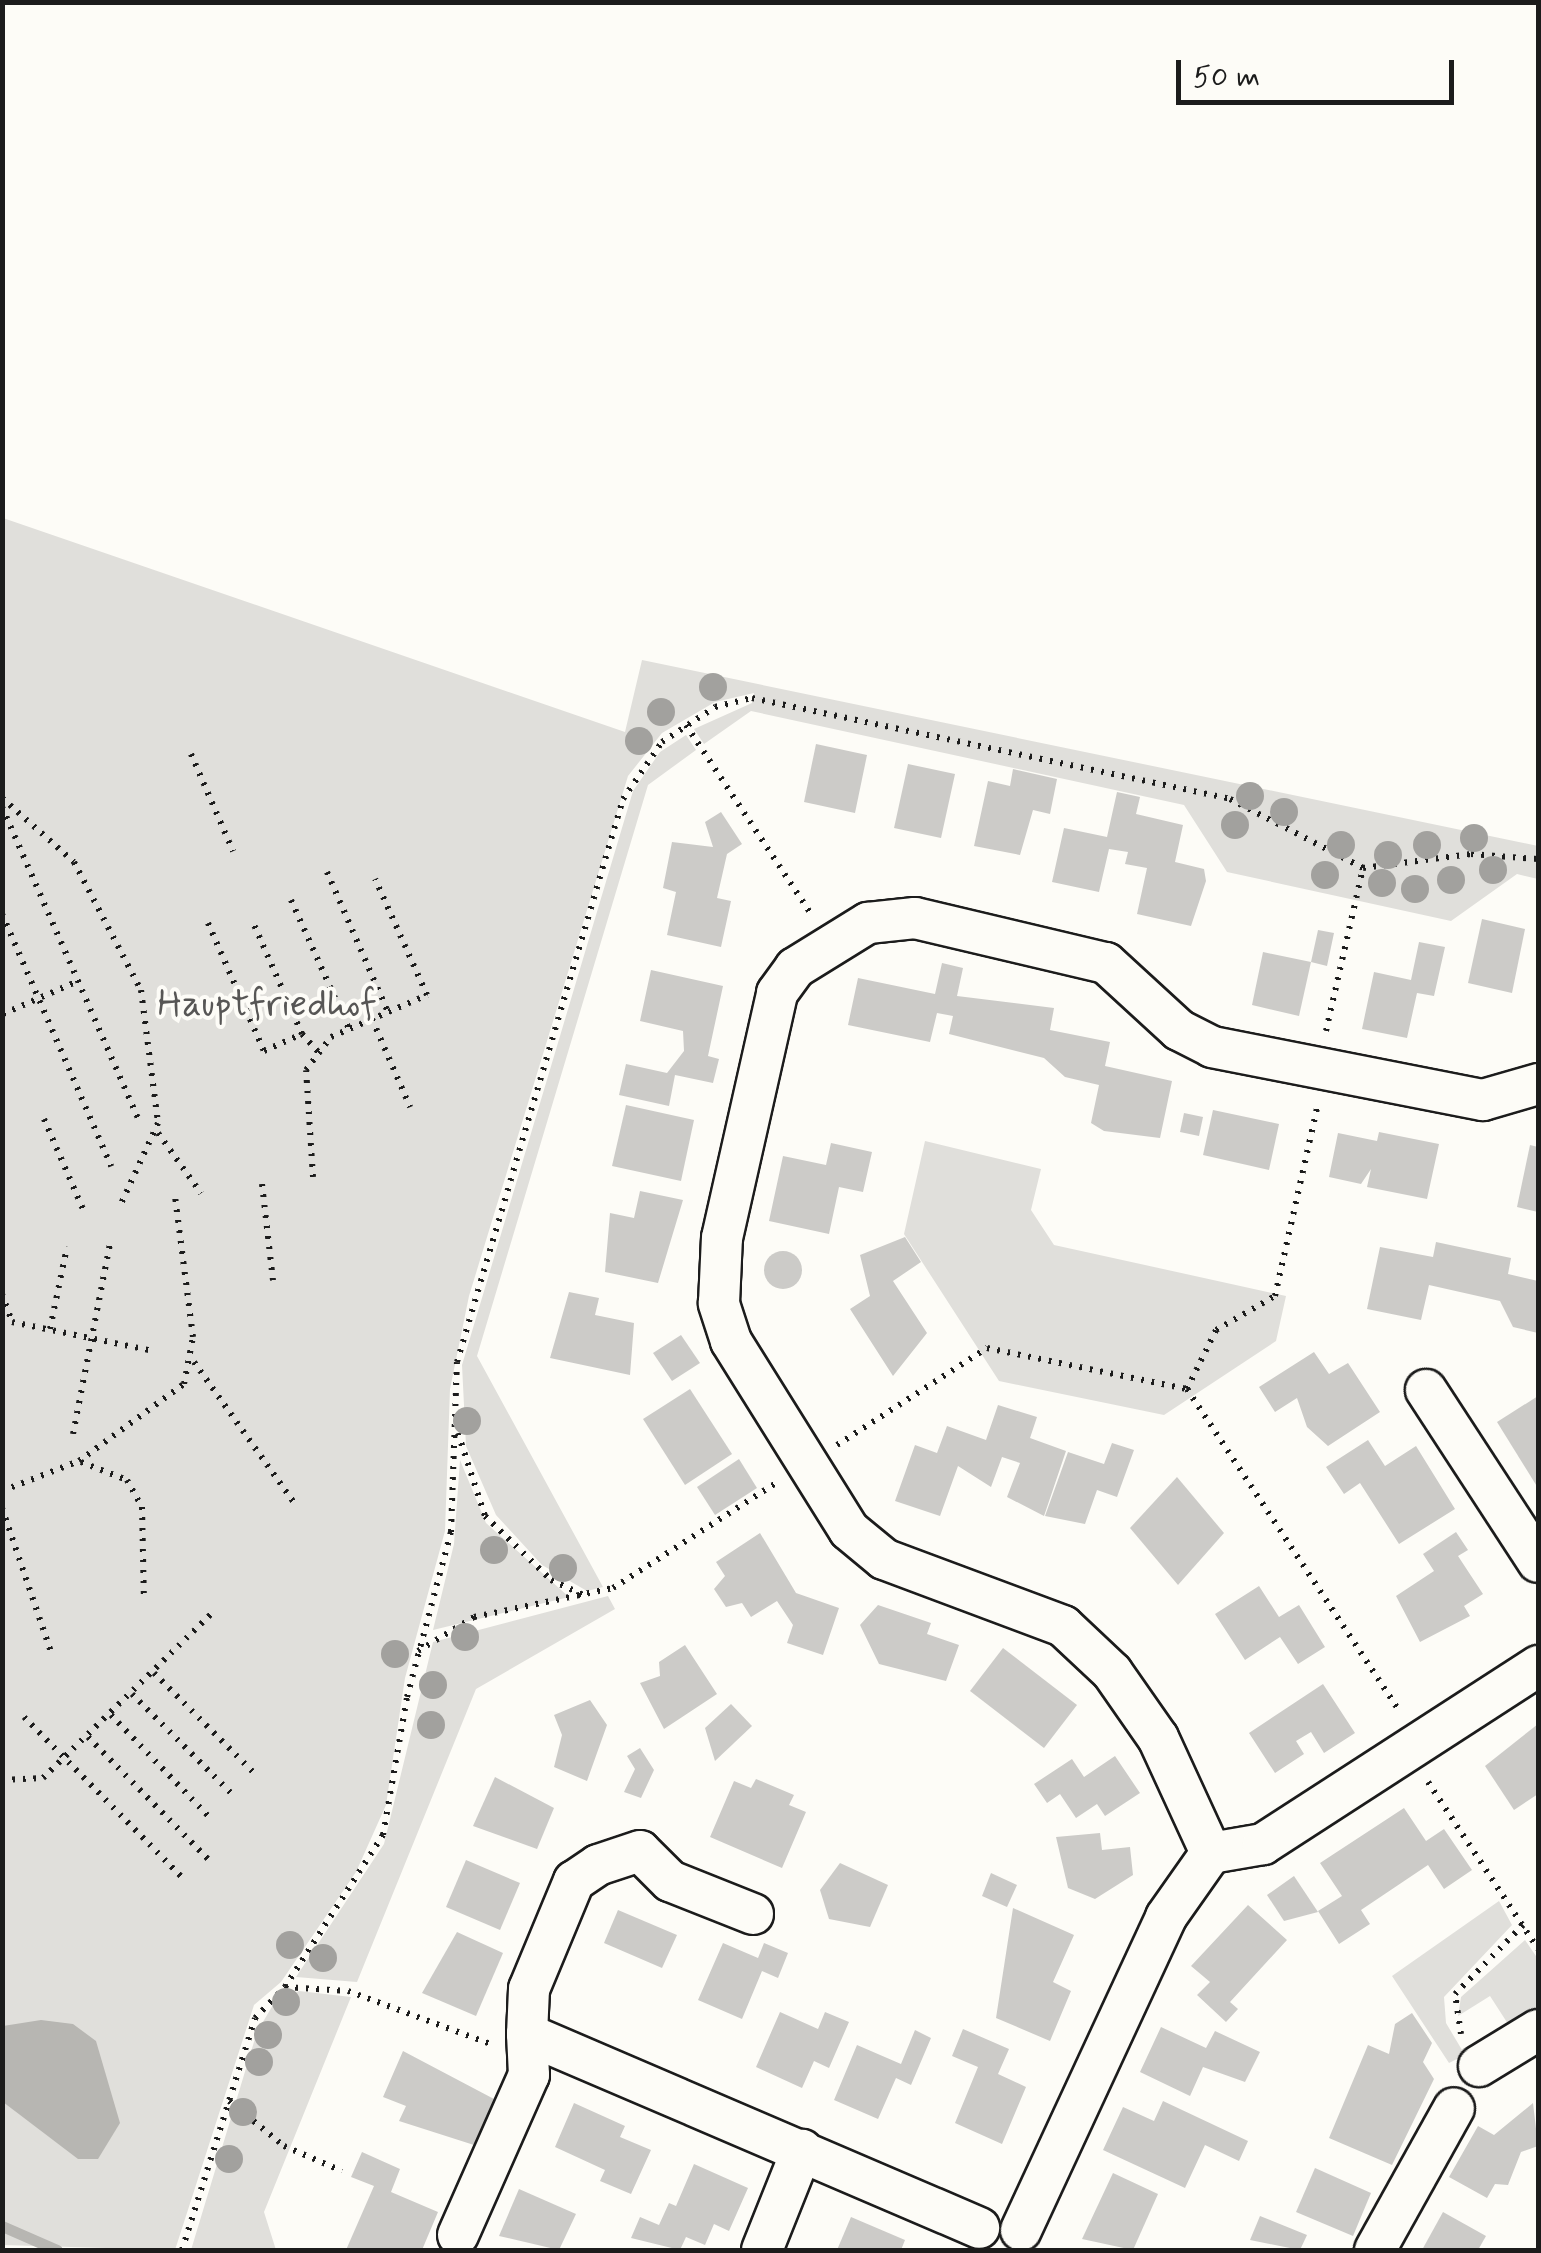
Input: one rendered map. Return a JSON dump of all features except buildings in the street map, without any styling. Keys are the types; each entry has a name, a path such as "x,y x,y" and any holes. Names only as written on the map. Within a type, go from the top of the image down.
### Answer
{"street":[{"path":"1211,1853 1158,1738 1112,1672 1063,1626 884,1558 849,1530 805,1466 731,1341 719,1302 722,1238 777,992 829,944 868,922 915,918 1106,963 1179,1030 1322,1070 1483,1100 1538,1084"},
{"path":"1426,1390 1538,1562"},
{"path":"527,2034 802,2150 970,2239 1029,2240 1166,1918 1211,1853 1263,1844 1538,1666"},
{"path":"458,2235 529,2075 529,1989 574,1881 598,1865 640,1851 670,1882 753,1914"},
{"path":"1479,2066 1538,2030"},
{"path":"1376,2250 1454,2108"},
{"path":"762,2250 802,2150"}],"path":[{"path":"182,2250 255,2018 285,1988 383,1835 418,1652 451,1532 458,1362 623,798 641,764 686,725 734,700 771,702 1230,799 1363,868 1471,854 1538,859"},
{"path":"686,725 829,944"},
{"path":"191,754 234,851"},
{"path":"2,798 74,862 127,954 156,1060 157,1132 121,1204"},
{"path":"2,806 139,1120"},
{"path":"1187,1389 1216,1330 1275,1296 1363,868"},
{"path":"327,872 388,1012"},
{"path":"312,1177 306,1070 319,1053 349,1029 427,995 375,879"},
{"path":"291,900 349,1029"},
{"path":"2,914 112,1166"},
{"path":"252,920 302,1034 319,1053"},
{"path":"208,923 264,1051 302,1034"},
{"path":"3,1014 78,981"},
{"path":"372,1019 410,1107"},
{"path":"44,1119 83,1209"},
{"path":"157,1132 201,1193"},
{"path":"262,1184 273,1280"},
{"path":"2,1491 80,1461 184,1384 193,1362 174,1196"},
{"path":"73,1434 110,1244"},
{"path":"50,1329 66,1247"},
{"path":"2,1294 12,1322 150,1350"},
{"path":"418,1652 474,1617 586,1596 805,1466 987,1348 1187,1389 1415,1744 1425,1777 1538,1949"},
{"path":"193,1362 297,1507"},
{"path":"456,1428 485,1516 551,1580 586,1596"},
{"path":"80,1461 127,1480 142,1507 144,1600"},
{"path":"2,1508 52,1654"},
{"path":"2,1780 43,1778 211,1614"},
{"path":"154,1672 254,1773"},
{"path":"132,1694 233,1795"},
{"path":"111,1715 210,1818"},
{"path":"24,1716 185,1880"},
{"path":"88,1737 208,1858"},
{"path":"1479,2066 1450,2007 1523,1926"},
{"path":"285,1988 348,1990 478,2042 527,2034"},
{"path":"229,2102 284,2146 342,2171"}],"green space":[{"name":"Hauptfriedhof","path":"3,518 625,732 642,660 1538,846 1538,879 1517,874 1451,921 1227,872 1184,805 751,711 704,744 694,729 752,703 754,693 715,702 662,733 628,776 469,1296 450,1389 445,1531 405,1678 386,1805 356,1872 281,1982 254,2005 175,2250 2,2245"},
{"path":"686,735 696,750 648,785 477,1356 603,1587 587,1591 542,1565 496,1515 466,1446 462,1365 633,791 660,752"},
{"path":"925,1141 1041,1169 1031,1210 1054,1245 1286,1296 1276,1341 1164,1415 999,1381 904,1234"},
{"path":"460,1460 486,1523 569,1597 433,1630 454,1544"},
{"path":"608,1596 615,1609 476,1689 357,1982 296,1977 384,1844 433,1642"},
{"path":"1499,1901 1512,1925 1444,1997 1446,2023 1465,2055 1449,2063 1392,1976"},
{"path":"1525,1940 1538,1959 1538,2016 1510,2027 1490,1996 1458,2016 1461,1997"},
{"path":"299,1991 351,1997 264,2212 276,2250 191,2250 257,2032 273,2005"}],"shaded area":[{"path":"41,2020 73,2024 96,2041 120,2123 98,2159 78,2159 3,2102 3,2026"}],"waterway":[{"path":"2,2226 57,2250"}]}
